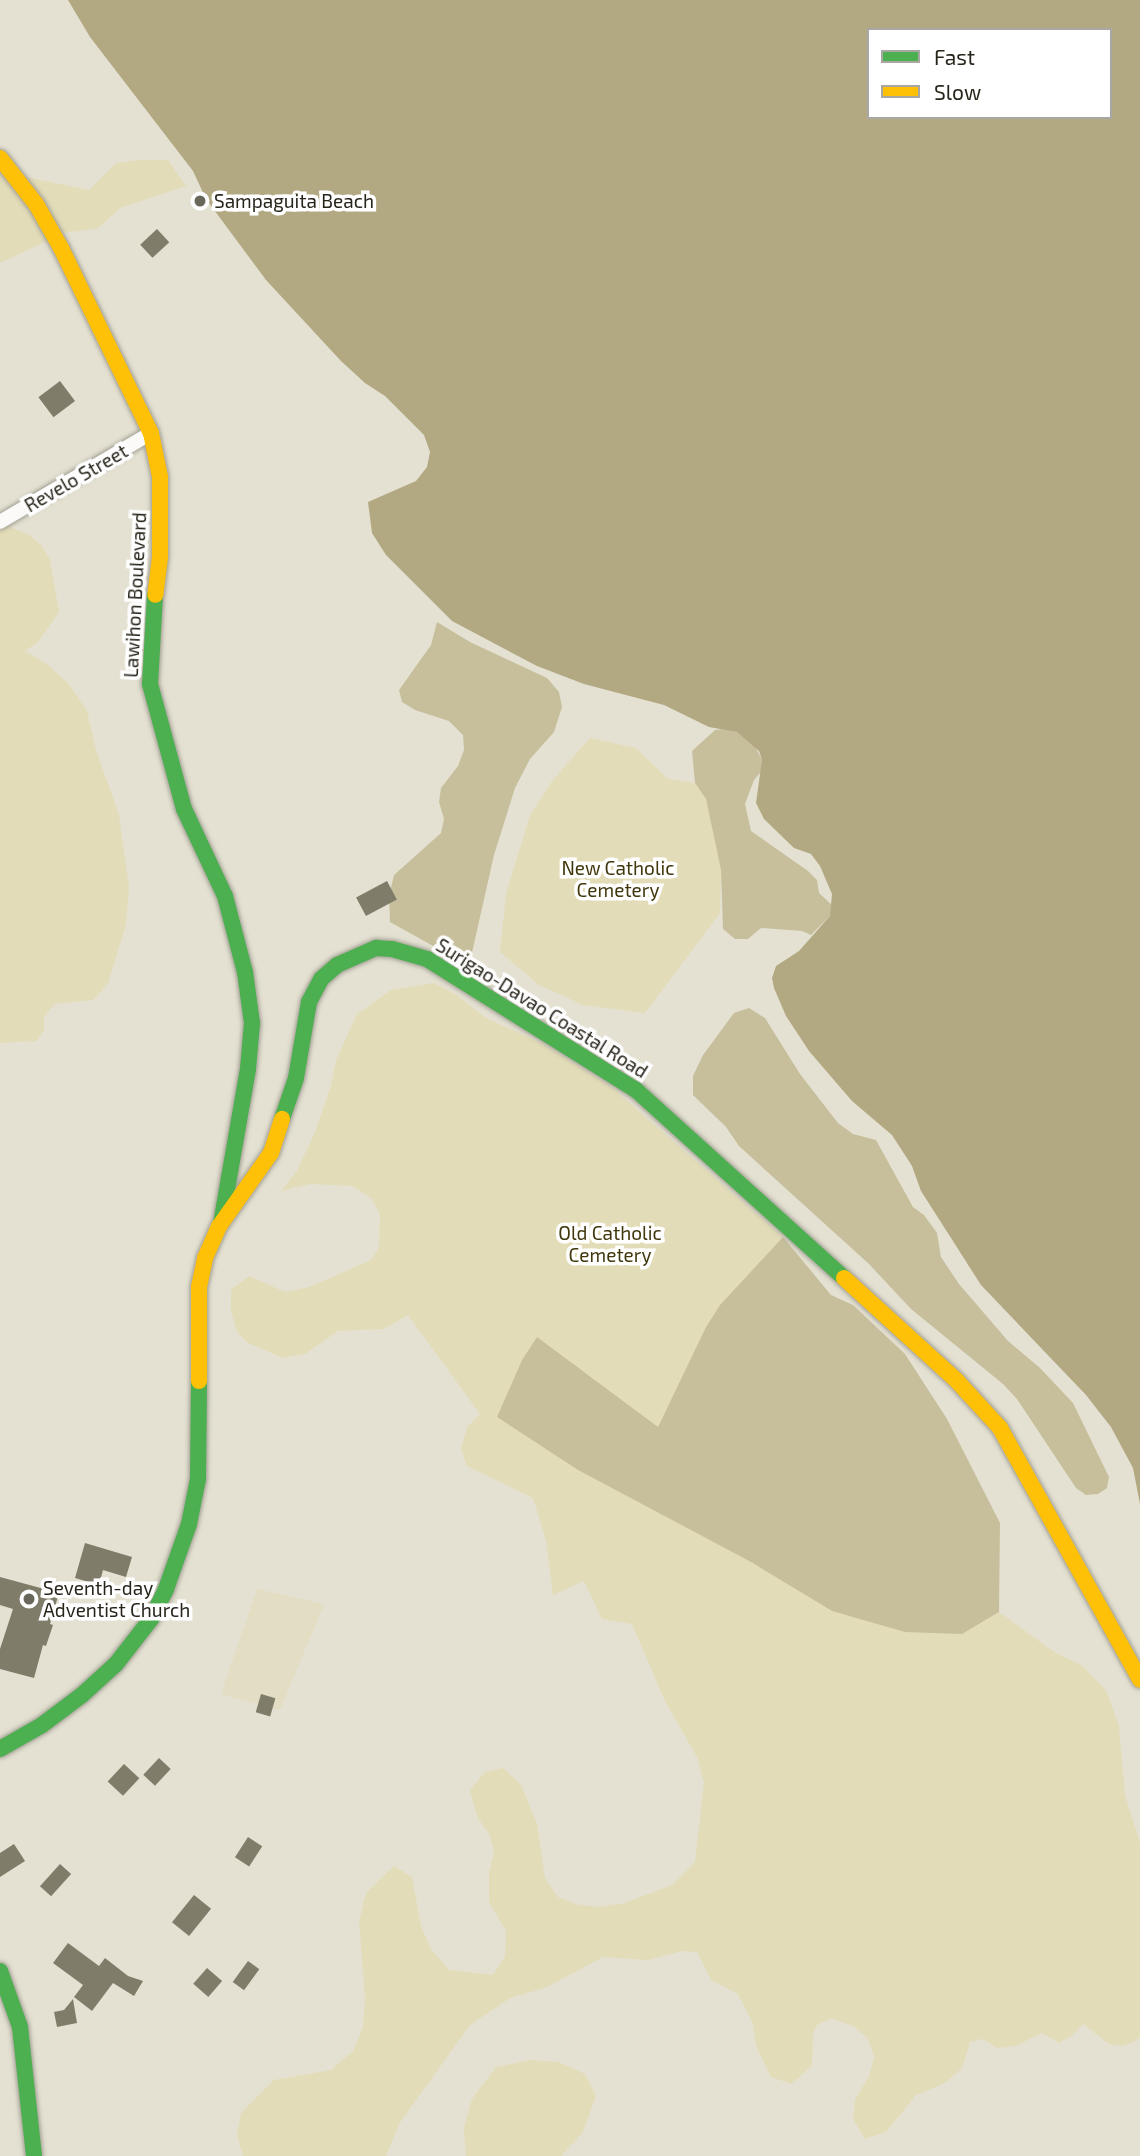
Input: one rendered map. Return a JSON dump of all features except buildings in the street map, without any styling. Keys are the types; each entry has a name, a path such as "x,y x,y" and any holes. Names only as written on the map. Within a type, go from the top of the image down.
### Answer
{"main road":[{"name":"Lawihon Boulevard","path":"0,158 36,204 61,248 151,433 160,477 160,557 152,620 150,684 184,809 225,896 245,972 252,1023 248,1069 220,1225"},
{"name":"Surigao-Davao Coastal Road","path":"0,1749 42,1725 82,1695 116,1664 151,1619 166,1589 189,1524 198,1479 199,1287 205,1258 220,1225 271,1153 296,1078 309,1002 321,979 353,955 376,948 392,948 427,959 636,1090 957,1381 1000,1428 1034,1484 1071,1561 1140,1680"},
{"path":"0,1971 20,2027 34,2156"}],"street":[{"name":"Revelo Street","path":"0,522 151,433"}],"shaded area":[{"path":"68,0 1140,0 1140,1504 1133,1468 1111,1427 1086,1395 981,1285 921,1191 912,1166 892,1135 852,1101 809,1051 786,1016 772,978 776,966 799,951 830,916 832,894 820,866 811,854 794,848 764,819 756,803 762,760 759,751 737,732 709,727 664,705 584,684 537,666 452,621 386,555 372,533 368,502 416,481 427,467 430,452 424,435 385,396 365,383 341,361 266,280 206,199 193,171 90,37"},
{"path":"437,622 470,642 547,678 559,692 562,707 554,732 530,759 515,788 494,855 469,966 390,922 389,896 394,875 441,833 444,819 439,802 441,788 458,766 464,750 463,735 449,721 415,710 402,702 399,690 431,645"},
{"path":"715,730 737,732 754,744 762,760 761,772 754,780 745,804 751,831 808,871 817,880 819,893 833,906 830,916 811,935 802,931 761,928 748,939 735,939 723,929 721,870 706,799 695,783 692,751"},
{"path":"749,1008 765,1018 800,1074 838,1123 853,1134 876,1140 913,1207 924,1215 937,1233 941,1257 959,1284 1008,1341 1040,1368 1073,1403 1109,1477 1107,1488 1098,1494 1086,1495 1076,1488 1017,1399 1003,1384 911,1309 869,1264 739,1146 726,1127 693,1095 693,1076 703,1055 734,1013"},
{"path":"783,1237 831,1295 853,1305 905,1354 947,1419 1000,1523 999,1612 962,1634 905,1632 832,1611 751,1562 578,1470 497,1417 522,1360 537,1337 658,1427 706,1327 720,1305"},
{"path":"257,1589 324,1604 280,1710 221,1694"}],"green space":[{"path":"168,160 186,186 120,208 98,228 64,233 0,263 0,161 26,177 89,190 116,163"},
{"path":"0,523 29,535 41,545 50,560 59,612 38,642 25,651 48,665 68,683 87,711 96,750 119,815 129,887 126,924 108,984 93,1000 55,1004 44,1016 44,1030 36,1041 0,1043"},
{"name":"New Catholic Cemetery","path":"590,738 636,748 668,779 695,783 706,799 721,870 720,913 645,1013 583,1005 539,985 500,952 506,894 530,815 552,781"},
{"name":"Old Catholic Cemetery","path":"434,983 458,996 486,1018 543,1044 610,1086 783,1237 720,1305 706,1327 658,1427 537,1337 522,1360 497,1417 578,1470 751,1562 832,1611 875,1622 962,1634 999,1612 1054,1652 1083,1666 1107,1692 1119,1726 1125,1795 1140,1843 1140,2037 1134,2042 1122,2046 1109,2044 1083,2024 1073,2035 1059,2043 1042,2033 1015,2046 997,2048 983,2039 970,2042 962,2068 945,2083 916,2095 886,2132 865,2139 853,2119 855,2099 869,2077 874,2057 868,2039 855,2027 831,2018 817,2025 813,2034 812,2065 792,2084 771,2077 756,2046 753,2024 738,1994 711,1980 697,1952 682,1951 648,1960 603,1957 545,1988 510,1998 470,2025 399,2124 386,2156 243,2156 237,2135 241,2113 274,2080 331,2070 354,2050 363,2026 365,1997 359,1922 366,1893 394,1866 412,1877 421,1926 431,1949 449,1970 493,1975 505,1956 506,1931 489,1902 489,1872 494,1853 490,1835 477,1817 470,1790 485,1772 503,1768 521,1785 537,1823 545,1878 558,1897 578,1905 600,1907 625,1903 672,1885 695,1862 704,1782 697,1757 665,1701 632,1624 602,1619 584,1581 553,1595 546,1540 533,1498 467,1466 461,1449 467,1427 480,1414 408,1315 384,1329 338,1331 305,1354 283,1358 248,1343 237,1332 231,1311 231,1290 249,1276 285,1292 310,1287 371,1260 379,1248 380,1214 371,1198 352,1186 310,1184 281,1191 297,1171 315,1132 331,1086 336,1060 357,1014 391,990"},
{"path":"531,2060 558,2062 585,2074 596,2096 583,2132 561,2156 466,2156 464,2128 472,2099 496,2067"}],"traffic: fast":[{"path":"155,595 150,684 184,809 225,896 245,972 252,1023 248,1069 221,1223"},
{"path":"282,1119 296,1078 309,1002 321,979 337,965 376,948 392,949 427,959 636,1090 844,1278"},
{"path":"0,1749 42,1725 82,1695 116,1664 151,1619 166,1589 189,1524 198,1479 199,1381"},
{"path":"0,1971 20,2027 34,2156"}],"traffic: slow":[{"path":"0,158 36,204 61,248 151,433 160,477 160,557 155,595"},
{"path":"199,1381 199,1287 205,1258 220,1225 271,1153 282,1119"},
{"path":"844,1278 957,1381 1000,1428 1140,1680"}],"place":[{"name":"Sampaguita Beach","path":"200,201"},
{"name":"Seventh-day Adventist Church","path":"29,1599"}]}
